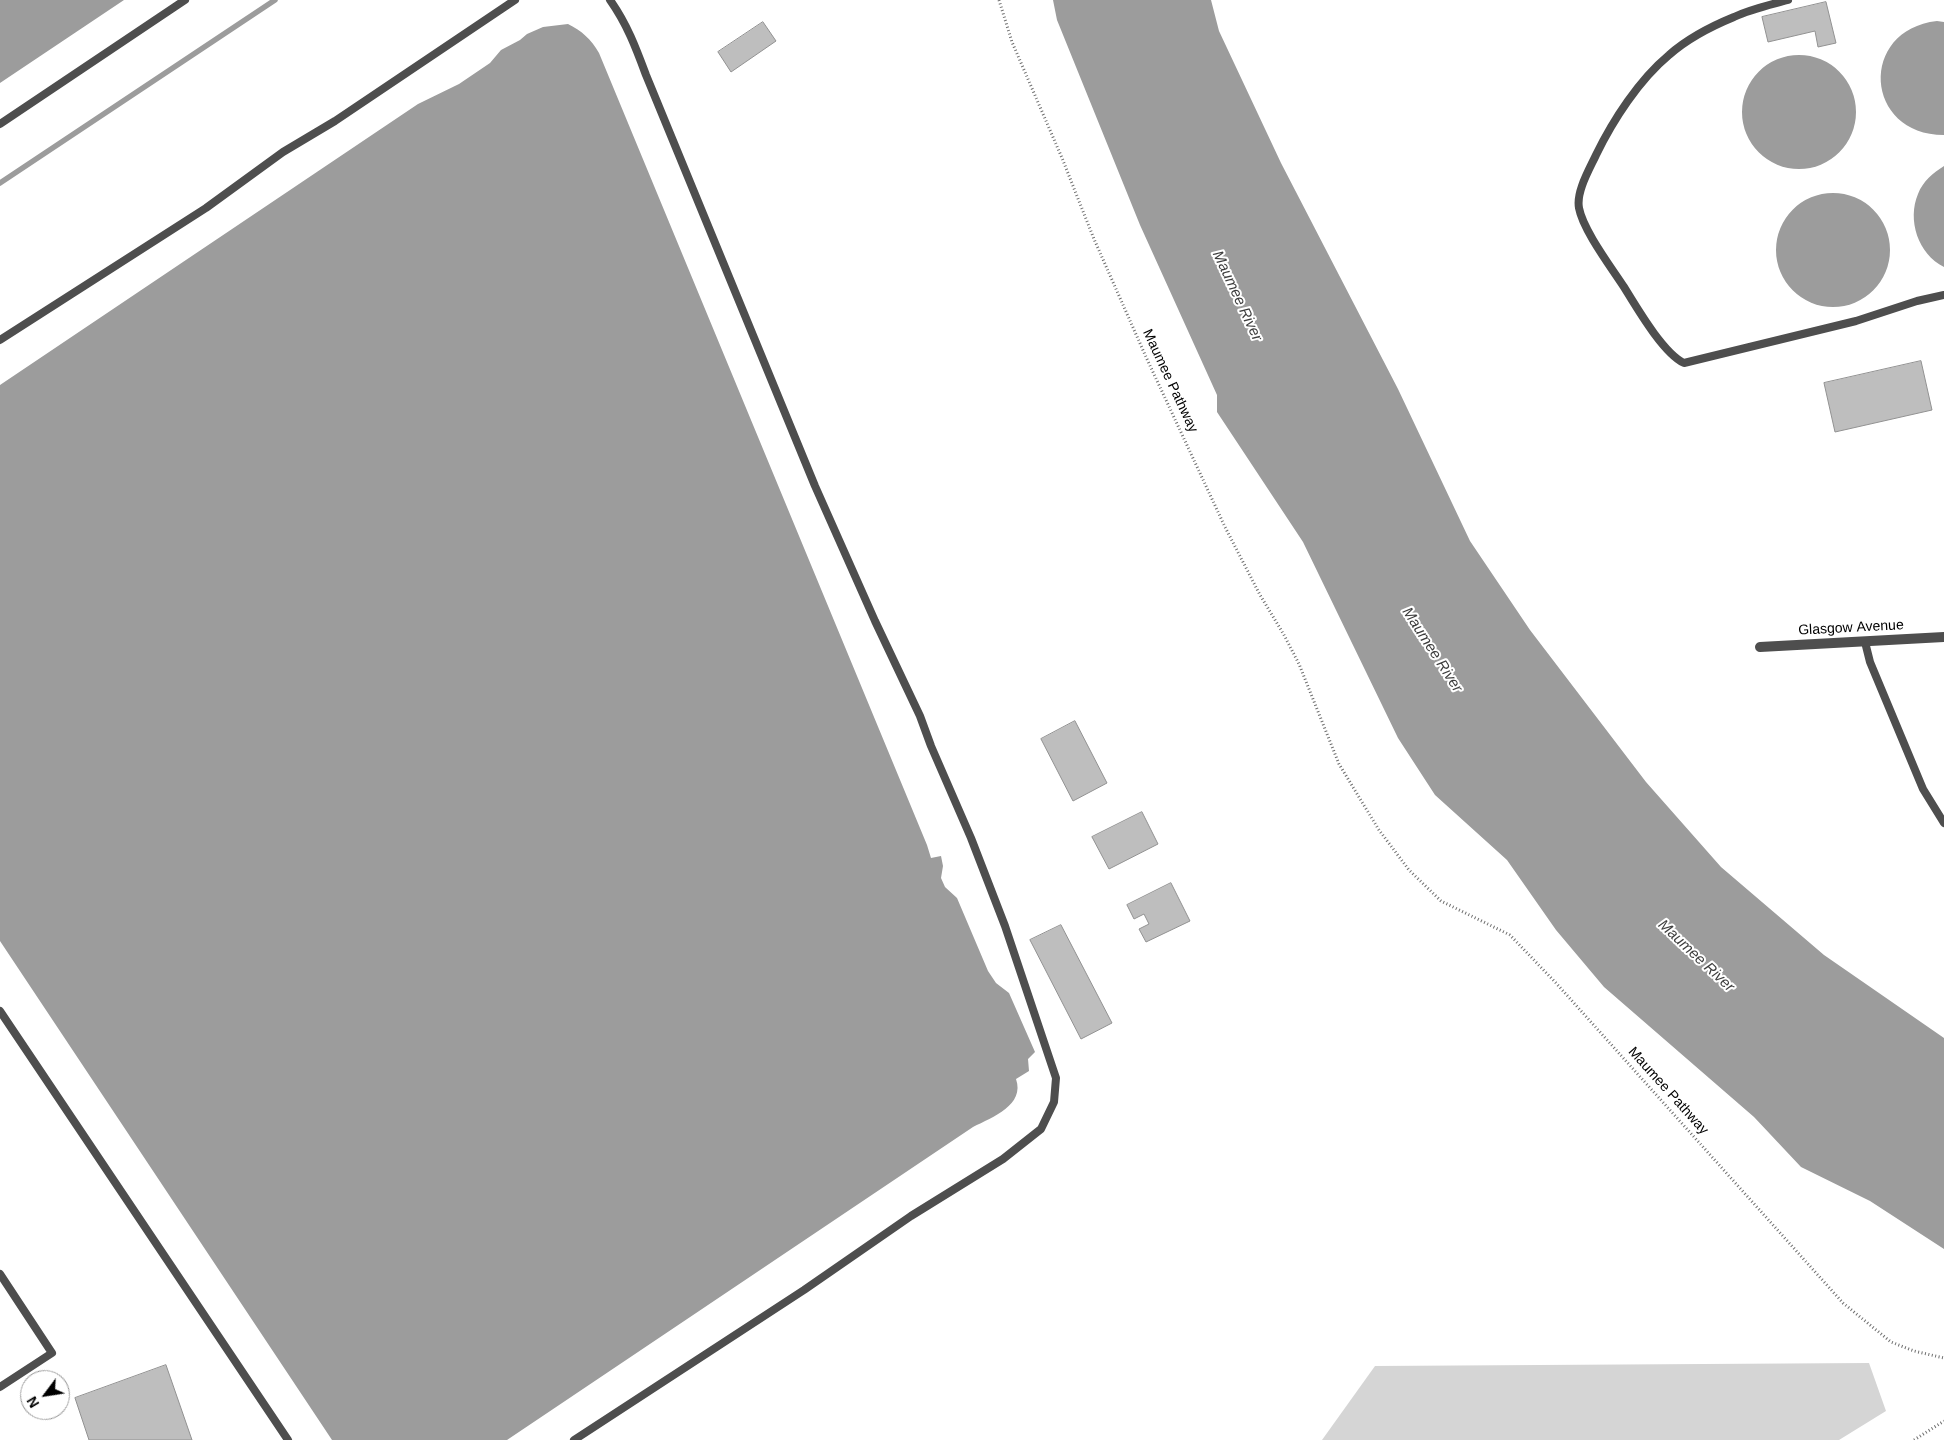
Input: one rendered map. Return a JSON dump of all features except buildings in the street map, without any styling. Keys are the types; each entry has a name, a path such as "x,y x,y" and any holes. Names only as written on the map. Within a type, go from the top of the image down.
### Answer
{"street":[{"name":"Glasgow Avenue","path":"1760,647 1944,637"}],"lane":[{"path":"0,124 185,0"},
{"path":"0,340 206,208 282,152 335,121 515,0"},
{"path":"574,1440 804,1290 911,1216 1003,1159 1041,1129 1054,1102 1056,1078 1005,926 971,838 920,716 878,630 815,486 646,75 634,40 621,15 610,0"},
{"path":"1788,0 1735,16 1705,30 1670,54 1642,82 1603,140 1583,183 1579,208 1590,235 1639,311 1676,359 1684,363 1856,321 1917,301 1944,295"},
{"path":"1865,642 1870,662 1923,789 1944,823"},
{"path":"0,1011 288,1440"},
{"path":"0,1274 52,1353 0,1387"}],"path":[{"name":"Maumee Pathway","path":"999,0 1012,42 1138,339 1226,527 1260,595 1299,664 1340,764 1379,830 1409,870 1441,901 1510,935 1556,983 1843,1303 1891,1342 1914,1351 1944,1358"},
{"path":"1914,1440 1944,1420"}],"shaded area":[{"path":"1869,1363 1886,1411 1839,1440 1322,1440 1375,1366"}],"water":[{"path":"0,0 124,0 0,83"},
{"name":"Maumee River","path":"1053,0 1211,0 1219,31 1281,163 1398,389 1470,541 1530,630 1646,782 1721,867 1824,955 1944,1038 1944,1249 1870,1201 1801,1167 1754,1117 1604,987 1556,930 1507,860 1435,795 1398,738 1303,542 1217,412 1217,395 1140,225 1057,20"},
{"path":"1937,21 1944,22 1944,135 1917,130 1898,118 1886,101 1881,81 1883,61 1894,43 1911,28"},
{"path":"568,24 586,36 599,53 931,858 941,856 943,866 941,878 945,887 957,898 988,971 996,983 1009,993 1035,1052 1028,1059 1029,1071 1016,1079 1018,1088 1016,1096 1005,1109 973,1127 507,1440 332,1440 0,941 0,385 418,104 459,84 490,63 501,50 527,34 543,27"},
{"path":"1799,55 1821,59 1839,72 1852,90 1856,112 1852,134 1839,152 1821,165 1799,169 1777,165 1759,152 1746,134 1742,112 1746,90 1759,72 1777,59"},
{"path":"1944,166 1944,267 1927,254 1921,245 1917,235 1914,215 1918,194 1923,185"},
{"path":"1833,193 1855,197 1873,210 1886,228 1890,250 1886,272 1873,290 1855,303 1833,307 1811,303 1793,290 1780,272 1776,250 1780,228 1793,210 1811,197"}],"waterway":[{"path":"0,183 275,0"}]}
